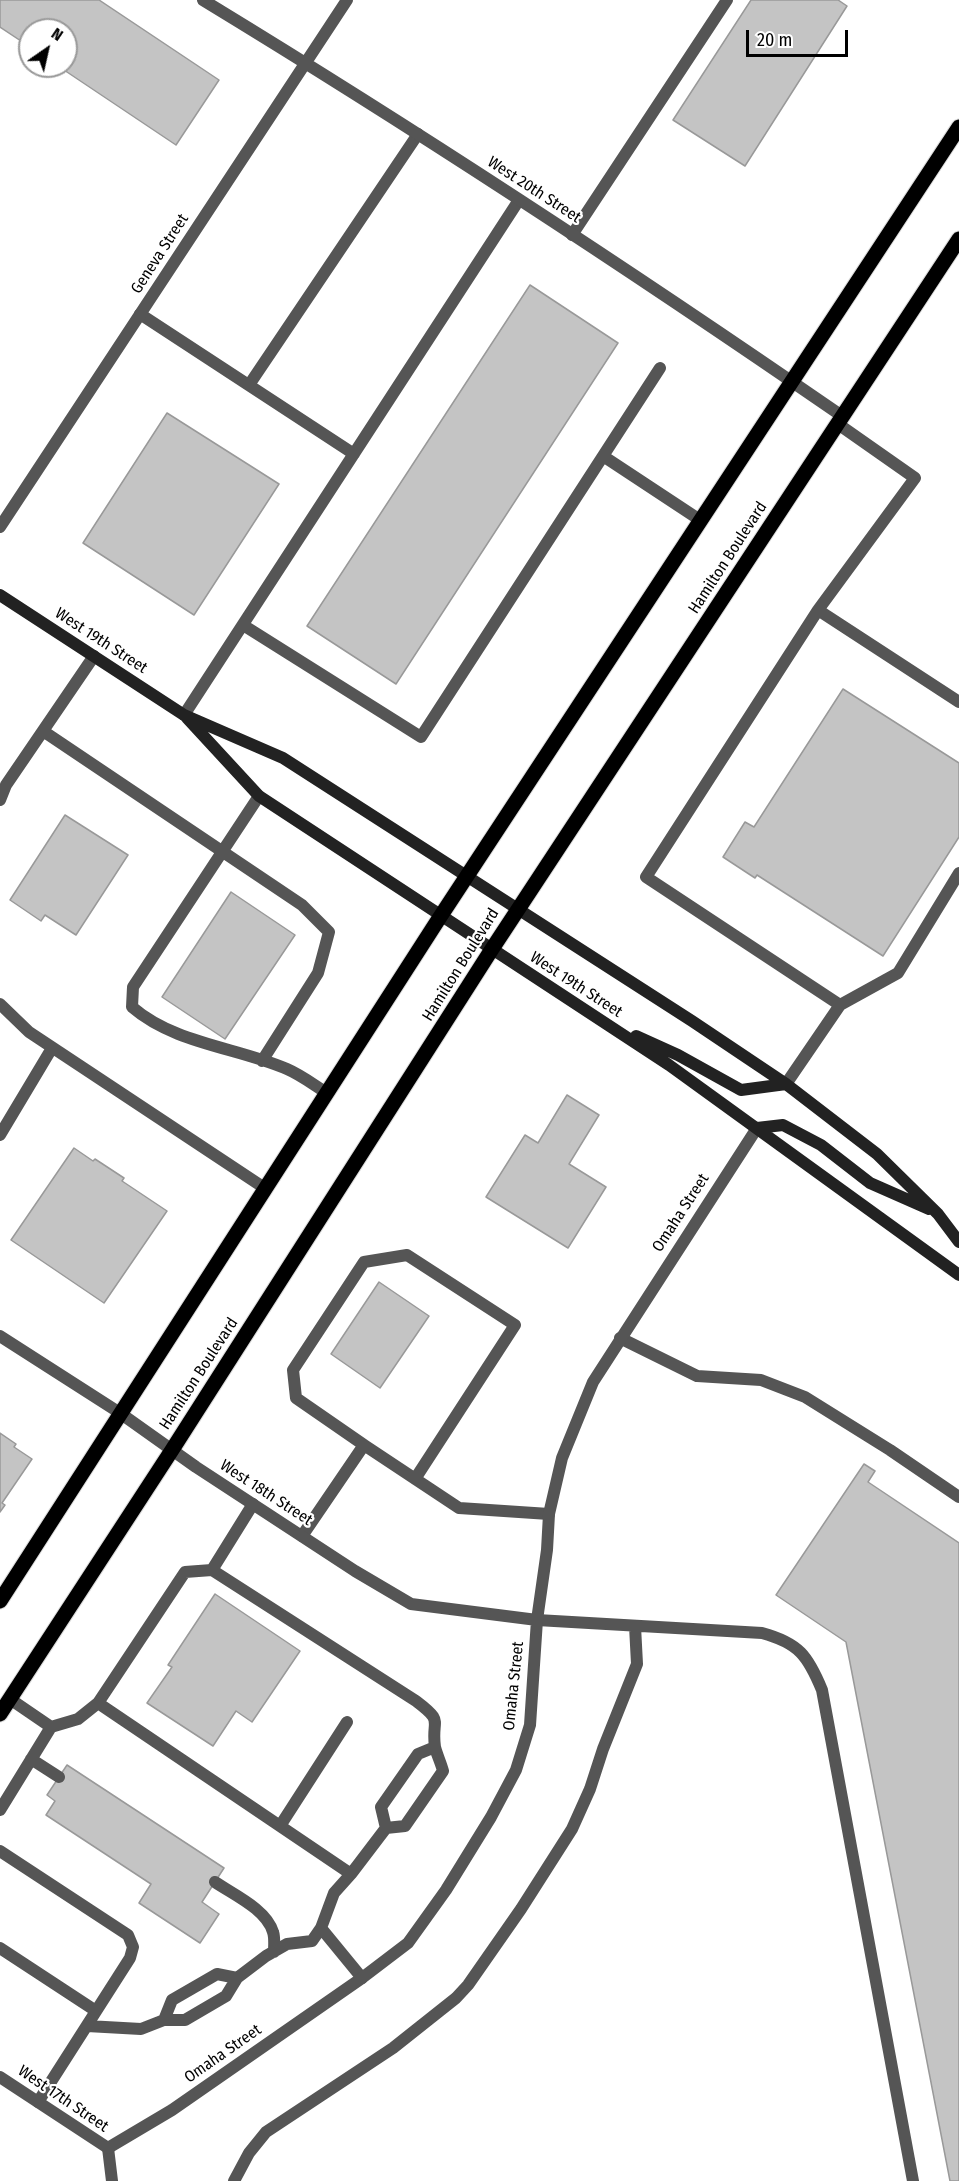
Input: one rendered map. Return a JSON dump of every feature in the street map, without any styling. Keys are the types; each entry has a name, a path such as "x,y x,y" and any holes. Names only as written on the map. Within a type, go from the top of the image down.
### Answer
{"main road":[{"path":"0,1601 440,917 959,127"},
{"name":"Hamilton Boulevard","path":"0,1714 172,1450 492,949 959,239"},
{"name":"West 19th Street","path":"0,595 184,715 283,758 786,1084 878,1154 938,1214 959,1242"},
{"name":"West 19th Street","path":"184,715 259,796 440,917 669,1065 959,1275"},
{"path":"603,1022 678,1055 741,1090 786,1084"},
{"path":"757,1128 783,1125 821,1145 870,1183 938,1214"}],"street":[{"name":"West 20th Street","path":"203,0 306,62 791,380 915,478 818,610"},
{"name":"Geneva Street","path":"0,527 347,0"},
{"path":"572,235 727,0"},
{"path":"249,385 418,135"},
{"path":"184,715 519,200"},
{"path":"140,314 354,454"},
{"path":"243,625 421,737 660,368"},
{"path":"603,456 700,520"},
{"path":"840,1005 646,877 818,610 959,702"},
{"path":"0,800 6,785 94,656"},
{"path":"43,730 302,905 328,932 318,973 262,1061"},
{"path":"259,796 134,987 132,1007 142,1016 177,1034 288,1070 327,1093"},
{"path":"786,1084 840,1005 898,973 959,873"},
{"path":"0,1004 29,1032 52,1048 266,1189"},
{"path":"0,1135 52,1048"},
{"name":"Omaha Street","path":"108,2148 172,2110 362,1978 408,1943 446,1890 516,1770 530,1725 537,1620 547,1550 549,1514 562,1458 593,1382 757,1128"},
{"path":"415,1479 515,1325 407,1255 364,1262 293,1370 296,1398 364,1445 415,1479 459,1508 549,1514"},
{"name":"West 18th Street","path":"0,1336 120,1413 355,1571 411,1604 537,1620 762,1633 782,1638 797,1648 812,1664 822,1690 913,2181"},
{"path":"620,1338 697,1376 761,1380 805,1397 890,1450 959,1497"},
{"path":"302,1536 364,1445"},
{"path":"212,1570 253,1504"},
{"path":"0,1810 51,1727 78,1719 98,1703 185,1572 212,1570 430,1712 437,1722 435,1747 444,1770 405,1826 386,1827"},
{"path":"234,2181 249,2153 266,2132 393,2048 456,1998 468,1985 521,1909 577,1819 637,1664 635,1626"},
{"path":"10,1699 51,1727"},
{"path":"98,1703 351,1874"},
{"path":"280,1826 347,1722"},
{"path":"386,1827 381,1807 418,1754 435,1747"},
{"path":"31,1759 59,1778"},
{"path":"87,2026 141,2029 164,2020 185,2020 226,1996 237,1978 274,1952 287,1944 312,1941 321,1929 334,1893 386,1827"},
{"path":"0,1851 128,1935 133,1947 130,1958 38,2102"},
{"path":"215,1882 255,1909 267,1920 274,1934 274,1952"},
{"path":"321,1929 362,1978"},
{"path":"0,1947 96,2011"},
{"path":"164,2020 172,2000 217,1974 237,1978"},
{"name":"West 17th Street","path":"0,2077 108,2148"},
{"path":"108,2148 112,2181"}],"building":[{"path":"0,0 99,0 219,80 176,145 76,78 78,78 78,18 18,18 18,39 0,27"},
{"path":"751,0 838,0 847,6 745,166 673,120"},
{"path":"530,285 618,343 396,684 307,626"},
{"path":"167,413 279,484 194,615 83,543"},
{"path":"843,689 959,763 959,837 883,956 757,875 755,878 723,857 745,822 754,827"},
{"path":"65,815 128,855 76,935 45,915 41,921 10,900"},
{"path":"231,892 295,935 225,1039 162,997"},
{"path":"567,1095 599,1115 569,1164 606,1187 568,1248 486,1197 525,1135 538,1143"},
{"path":"74,1148 124,1178 122,1181 167,1211 104,1303 11,1240"},
{"path":"379,1282 429,1316 380,1388 331,1354"},
{"path":"0,1433 16,1444 14,1447 32,1459 2,1503 5,1505 0,1512"},
{"path":"864,1464 875,1471 868,1482 959,1543 959,2181 950,2181 846,1642 776,1595"},
{"path":"215,1594 300,1651 252,1722 236,1711 213,1746 147,1703 172,1667 168,1665"},
{"path":"67,1765 224,1868 202,1902 219,1914 200,1943 139,1903 151,1884 46,1815 55,1801 47,1795"}]}
